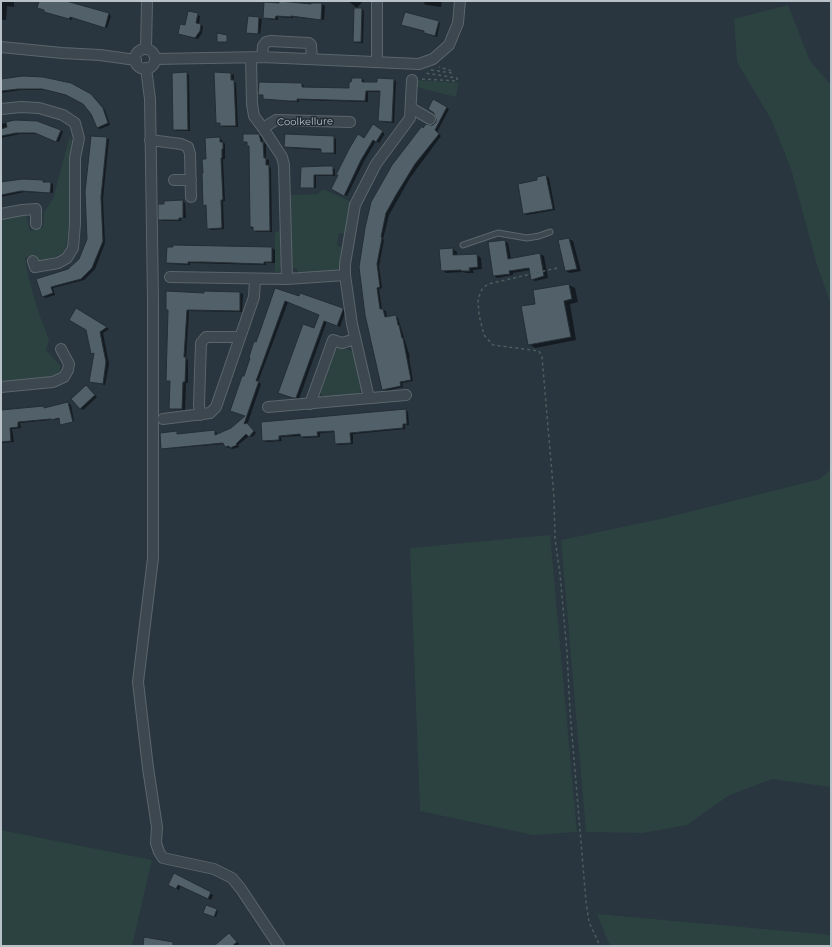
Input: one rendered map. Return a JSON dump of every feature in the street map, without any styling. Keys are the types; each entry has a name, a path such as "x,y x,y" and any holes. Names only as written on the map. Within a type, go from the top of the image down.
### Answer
{"street":[{"path":"146,49 147,1"},
{"path":"377,1 377,62"},
{"path":"155,59 262,57 419,64 433,59 449,45 458,23 460,1"},
{"path":"262,57 263,46 266,42 270,41 309,43 311,45 312,59"},
{"path":"1,47 62,54 100,55 136,60"},
{"path":"146,49 153,53 155,59 151,66 146,68 140,67 136,60 138,52 146,49"},
{"name":"Coolkellure","path":"251,58 253,110 256,119 263,128 276,120 350,122"},
{"path":"146,68 150,99 153,314 152,558 138,682 148,768 157,827 156,843 163,858 214,869 232,878 242,889 279,946"},
{"path":"369,398 355,340 345,275 352,221 356,202 376,164 410,118 414,79"},
{"path":"1,109 21,107 38,108 63,115 76,123 79,138 76,158 73,248 67,258 57,263 35,268 33,261"},
{"path":"411,108 430,119"},
{"path":"263,128 282,157 284,166 287,279"},
{"path":"150,140 181,144 188,148 190,154 191,197"},
{"path":"174,180 191,180"},
{"path":"1,214 36,209 36,224"},
{"path":"170,277 287,279 345,275"},
{"path":"163,419 210,413 216,407 254,297 255,279"},
{"path":"200,415 201,342 206,336 240,337"},
{"path":"310,404 333,340 342,343 355,340"},
{"path":"1,387 53,382 64,377 68,370 69,364 61,349"},
{"path":"268,407 406,395"}],"lane":[{"path":"463,245 498,233 527,238 550,232"}],"path":[{"path":"414,79 457,82 457,78 425,73 426,69 452,73 452,71 426,62"},
{"path":"557,268 488,284 482,289 478,299 479,315 484,335 493,345 539,351 542,356 554,497 555,539 567,652 570,711 586,902 589,922 600,946"}],"green space":[{"path":"788,5 810,61 831,85 831,304 817,265 791,169 771,119 737,62 734,19"},
{"path":"417,80 458,83 456,97 417,87"},
{"path":"70,135 73,146 69,166 70,218 66,246 63,253 54,257 39,261 35,254 25,258 38,311 49,340 46,350 61,366 59,373 50,379 1,381 1,218 26,214 30,231 43,227 44,212 53,199"},
{"path":"321,190 325,190 352,202 346,234 339,233 337,246 344,247 341,265 336,271 299,274 297,269 292,267 289,195 318,194"},
{"path":"280,231 281,267 279,272 275,273 275,232"},
{"path":"341,347 352,351 355,355 362,387 358,394 326,398 323,397 320,392 335,349"},
{"path":"831,469 831,787 772,779 728,796 687,825 643,833 586,832 561,540 665,518 820,479"},
{"path":"550,535 577,832 533,835 420,811 410,548"},
{"path":"1,830 152,860 132,946 1,946"},
{"path":"597,914 831,935 831,946 610,946"}],"building":[{"path":"39,1 66,1 109,13 105,28 70,17 69,19 44,12 44,10 37,8"},
{"path":"279,1 311,4 322,3 321,20 291,16 276,16 275,19 263,18 264,2 279,3"},
{"path":"354,8 362,8 361,42 353,42"},
{"path":"188,11 198,13 196,23 201,24 200,31 195,38 178,34 180,24 185,25"},
{"path":"405,12 439,21 435,36 424,33 424,31 401,25"},
{"path":"248,16 259,17 258,34 246,33"},
{"path":"217,33 227,35 227,42 217,42"},
{"path":"187,72 188,130 173,130 172,73"},
{"path":"214,72 231,73 231,80 234,80 236,126 220,126 220,123 216,123"},
{"path":"23,76 43,77 71,83 91,94 103,108 108,123 97,128 91,114 83,104 66,95 42,89 1,91 1,79"},
{"path":"352,78 362,78 362,82 377,82 377,78 394,79 392,122 378,121 380,91 366,91 365,101 297,99 297,101 289,101 263,99 263,95 258,95 259,82 302,83 302,87 349,88 349,82 351,82"},
{"path":"433,99 447,107 435,130 439,134 415,164 396,195 386,213 381,237 377,264 380,287 377,288 380,309 383,309 385,317 396,315 403,338 411,380 400,382 401,386 382,390 365,315 359,267 365,228 371,202 392,165 422,126 423,128 426,124 433,125 436,122 434,113 428,109"},
{"path":"15,120 37,121 61,130 56,142 35,133 16,133 1,136 1,129 7,127 6,122"},
{"path":"373,124 383,131 376,142 373,140 361,160 344,196 331,189 338,175 336,175 358,134 364,138"},
{"path":"243,134 259,134 261,142 263,142 264,158 266,158 266,165 269,165 270,231 253,231 253,227 250,227 249,146 247,146 247,142 243,142"},
{"path":"285,134 334,136 334,153 321,153 321,149 284,147"},
{"path":"91,136 107,137 101,197 103,241 92,268 81,279 51,287 53,293 42,297 36,279 68,269 79,259 87,239 85,192"},
{"path":"220,137 220,142 223,142 221,158 223,200 221,200 222,228 207,229 206,205 203,206 202,159 206,159 205,138"},
{"path":"333,166 333,175 314,175 314,188 300,188 301,167"},
{"path":"546,175 553,209 523,214 518,184 537,180 537,177"},
{"path":"23,179 51,182 50,193 21,191 1,195 1,182"},
{"path":"183,200 183,218 179,218 179,220 158,220 158,204 164,204 164,201"},
{"path":"569,238 577,269 565,271 558,240"},
{"path":"505,240 508,259 540,253 544,276 531,280 529,268 509,271 510,274 493,276 488,242"},
{"path":"173,245 272,247 272,262 264,262 264,264 203,262 188,262 188,264 166,263 167,247 173,247"},
{"path":"453,248 453,255 477,254 478,267 469,268 470,271 441,271 439,249"},
{"path":"569,284 572,299 564,301 571,337 528,345 521,306 535,304 533,290"},
{"path":"275,288 299,296 300,293 343,308 337,326 324,321 296,398 278,393 303,324 314,328 319,315 285,301 256,381 259,381 244,424 247,423 254,431 249,437 246,434 236,444 237,445 230,448 229,446 225,447 223,443 161,449 160,433 177,431 177,434 215,430 215,435 231,428 245,416 230,411 242,376 244,376 254,341 256,342"},
{"path":"166,291 204,293 204,291 240,292 240,311 187,310 184,357 186,357 185,382 183,382 182,409 169,409 170,381 166,381 168,310 166,310"},
{"path":"76,308 107,327 100,332 106,362 103,384 89,382 94,353 91,354 86,330 69,320"},
{"path":"86,385 95,395 80,409 71,399"},
{"path":"68,402 73,422 60,425 59,418 51,420 18,422 18,427 10,428 11,441 1,442 1,410 44,406 44,408"},
{"path":"406,409 407,424 403,424 403,428 350,433 351,443 335,444 334,431 317,432 318,436 301,437 300,434 279,436 279,440 262,441 261,422"},
{"path":"174,873 211,892 208,899 178,885 176,889 168,885"},
{"path":"206,905 217,909 214,917 203,913"},
{"path":"229,933 237,942 232,946 214,946"},
{"path":"144,937 173,942 173,946 143,946"}]}
